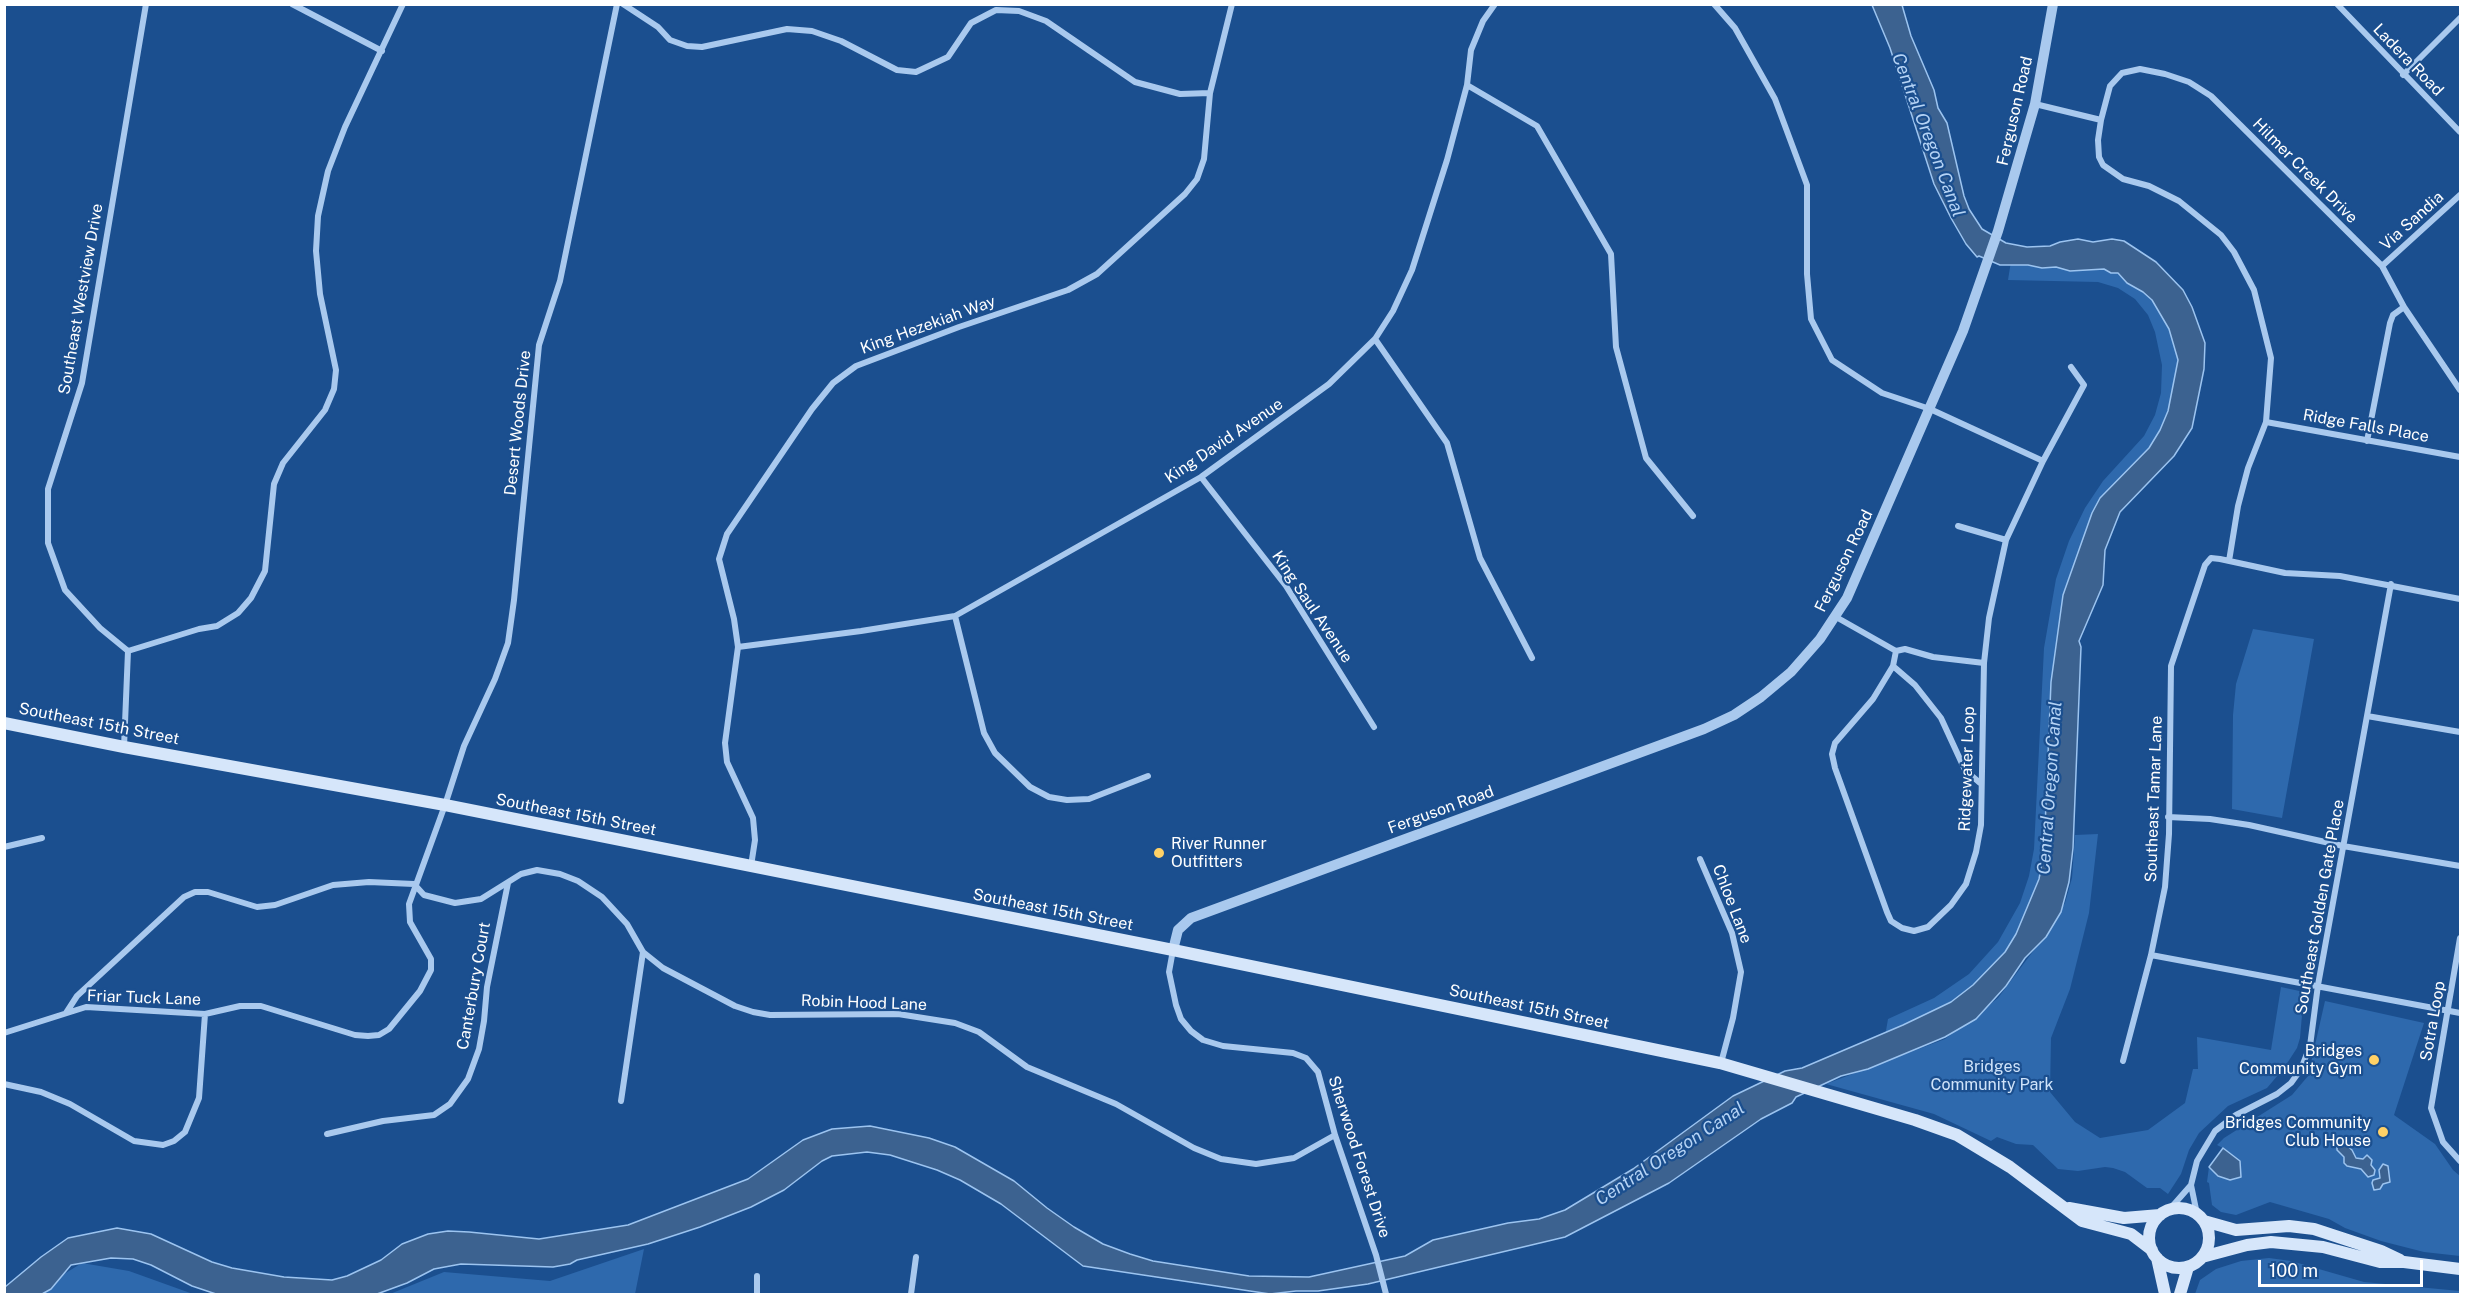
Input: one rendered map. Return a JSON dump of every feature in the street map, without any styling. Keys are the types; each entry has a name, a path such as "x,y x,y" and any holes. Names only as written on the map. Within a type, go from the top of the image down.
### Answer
{"main road":[{"name":"Southeast 15th Street","path":"4,723 446,805 1173,950 1720,1063 1915,1120 1957,1135 1994,1155 2068,1208 2082,1221 2131,1234 2154,1254"},
{"name":"Southeast 15th Street","path":"2068,1208 2124,1218 2164,1213"},
{"path":"2165,1294 2150,1231 2164,1213 2178,1208 2236,1230 2289,1226 2314,1229 2381,1251 2404,1262"},
{"path":"2200,1218 2209,1239 2202,1257"},
{"path":"2154,1254 2171,1267 2188,1267 2202,1257 2247,1245 2271,1242 2323,1247 2380,1262 2404,1262 2460,1269"},
{"path":"2181,1294 2188,1267"}],"street":[{"name":"Southeast Westview Drive","path":"128,651 100,628 65,590 48,543 48,489 82,383 146,4"},
{"path":"292,4 382,51"},
{"path":"124,747 128,651 199,629 217,626 238,614 251,598 265,571 274,484 284,463 325,410 334,389 336,370 320,294 316,251 318,216 328,171 345,127 403,4"},
{"name":"Desert Woods Drive","path":"446,805 464,746 495,679 508,643 539,345 560,281 617,4"},
{"path":"623,4 658,27 670,40 687,46 702,47 787,29 812,31 841,41 897,70 916,72 948,57 971,23 996,10 1019,11 1046,21 1135,82 1180,94 1210,93"},
{"name":"King Hezekiah Way","path":"750,866 755,840 753,818 727,762 725,743 738,647 734,619 719,559 727,534 800,426 833,383 856,366 959,327 1068,290 1096,274 1185,194 1197,179 1204,159 1210,93 1232,4"},
{"name":"King David Avenue","path":"738,647 956,616 1201,477 1329,384 1375,339 1393,311 1412,270 1447,160 1467,85 1471,50 1483,21 1495,4"},
{"path":"1714,4 1735,28 1775,99 1807,185 1807,274 1811,319 1832,360 1882,393 1930,409 2043,461"},
{"name":"Ferguson Road","path":"1173,950 1178,930 1191,918 1664,745 1734,715 1761,697 1791,672 1836,617 1963,332 1998,231 2036,104 2052,4"},
{"name":"Ladera Road","path":"2337,4 2460,132"},
{"path":"2403,75 2460,18"},
{"name":"Hilmer Creek Drive","path":"2229,561 2238,506 2248,468 2266,423 2271,358 2254,290 2234,252 2221,235 2179,201 2149,186 2123,179 2109,171 2099,157 2098,140 2101,120 2110,86 2122,73 2145,69 2189,82 2211,96 2382,266 2404,307 2460,390"},
{"path":"1467,85 1537,126 1611,254 1616,347 1646,458 1693,516"},
{"path":"2036,104 2101,120"},
{"name":"Via Sandia","path":"2382,266 2460,195"},
{"path":"2367,441 2390,322 2393,315 2404,307"},
{"path":"1375,339 1447,443 1480,558 1532,658"},
{"name":"Ridgewater Loop","path":"1896,651 1893,666 1873,699 1835,743 1832,754 1891,921 1902,928 1914,930 1928,927 1951,905 1966,884 1976,852 1981,825 1984,663 1989,618 2006,540 2043,461 2084,385 2071,367"},
{"name":"Ridge Falls Place","path":"2266,423 2460,457"},
{"name":"King Saul Avenue","path":"1201,477 1286,586 1374,727"},
{"path":"1958,526 2006,540"},
{"name":"Southeast Tamar Lane","path":"2123,1061 2151,955 2165,887 2171,666 2205,565 2211,558 2229,561"},
{"path":"2229,561 2285,573 2340,576 2391,584 2460,599"},
{"name":"Southeast Golden Gate Place","path":"2164,1213 2191,1185 2203,1149 2215,1131 2236,1115 2277,1094 2301,1069 2310,1046 2318,985 2391,584"},
{"path":"956,616 984,733 995,753 1030,787 1049,797 1067,800 1089,799 1148,776"},
{"path":"1836,617 1896,651 1905,649 1933,657 1984,663"},
{"path":"1893,666 1916,685 1941,718 1965,770 1980,783"},
{"path":"2367,716 2460,732"},
{"name":"Friar Tuck Lane","path":"4,1033 86,1007 205,1014 240,1006 261,1006 355,1035 379,1035 389,1029 420,991 431,970 431,959 410,922 409,904 414,884 446,805"},
{"path":"2168,817 2210,819 2249,825 2343,846 2460,866"},
{"path":"4,847 42,838"},
{"name":"Chloe Lane","path":"1700,859 1732,933 1741,972 1733,1018 1720,1063"},
{"name":"Robin Hood Lane","path":"414,884 424,895 455,903 481,899 521,874 537,870 560,874 578,881 602,897 627,924 643,951 663,968 735,1006 770,1015 898,1014 955,1023 979,1032 1027,1067 1116,1104 1194,1148 1221,1159 1256,1164 1294,1158 1335,1135"},
{"path":"65,1013 78,996 183,897 195,892 208,892 257,907 275,905 333,885 369,882 414,884"},
{"name":"Canterbury Court","path":"327,1134 383,1121 434,1115 450,1104 468,1079 478,1049 484,1021 487,987 508,883"},
{"name":"Sotra Loop","path":"2460,938 2431,1108 2443,1142 2460,1161"},
{"name":"Sherwood Forest Drive","path":"1173,950 1169,972 1176,1005 1181,1019 1191,1031 1203,1040 1223,1046 1280,1050 1306,1058 1318,1072 1335,1135 1386,1294"},
{"path":"621,1101 643,951"},
{"path":"2151,955 2449,1009 2460,1013"},
{"path":"4,1084 41,1092 70,1104 134,1141 163,1145 174,1141 185,1132 199,1098 205,1014"},
{"path":"2191,1185 2200,1218"},
{"path":"912,1294 916,1257"},
{"path":"757,1276 758,1294"}],"green space":[{"path":"2012,255 2093,256 2158,287 2188,381 2123,496 2082,582 2059,849 2011,966 1883,1048 1888,1019 1934,998 1969,974 1998,942 2020,903 2029,876 2034,849 2044,648 2056,579 2069,541 2085,508 2103,481 2144,436 2155,415 2161,393 2162,365 2155,332 2148,315 2135,299 2118,288 2098,282 2008,280"},
{"path":"2253,629 2314,639 2282,818 2232,809 2233,715 2236,684"},
{"name":"Bridges Community Park","path":"2098,834 2089,913 2070,989 2051,1038 2050,1092 2075,1122 2100,1138 2148,1130 2185,1103 2193,1069 2198,1069 2197,1037 2271,1050 2281,987 2304,992 2300,1038 2297,1048 2284,1068 2267,1088 2228,1106 2199,1133 2189,1150 2181,1174 2168,1194 2160,1188 2147,1188 2125,1172 2113,1168 2078,1171 2058,1169 2033,1145 2016,1144 1997,1137 1991,1141 1934,1114 1826,1084 1945,1039 1998,998 2040,942 2065,903 2072,878 2075,835"},
{"path":"2325,1001 2424,1023 2394,1115 2435,1144 2453,1170 2460,1176 2460,1256 2424,1252 2381,1241 2345,1228 2329,1219 2270,1202 2236,1215 2221,1212 2212,1205 2207,1182 2209,1167 2223,1148 2217,1145 2224,1138 2292,1095 2308,1076"},
{"path":"644,1249 635,1294 390,1294 444,1272 550,1281"},
{"path":"2269,1258 2291,1261 2364,1282 2460,1291 2460,1294 2195,1294 2200,1280 2216,1269 2241,1261"},
{"path":"82,1263 129,1271 193,1294 36,1294 46,1285"}],"water":[{"name":"Central Oregon Canal","path":"1872,5 1902,5 1911,36 1934,90 1938,108 1947,123 1964,196 1969,209 1982,229 2006,243 2027,247 2050,246 2078,239 2093,242 2112,239 2124,241 2156,262 2183,290 2205,343 2204,369 2192,428 2174,456 2120,512 2105,550 2103,585 2079,641 2081,647 2073,848 2069,882 2061,912 2046,937 2025,958 2006,986 1976,1019 1945,1037 1868,1069 1841,1076 1796,1097 1792,1103 1761,1119 1669,1183 1565,1237 1368,1284 1318,1291 1270,1294 1083,1266 1001,1204 960,1180 890,1155 867,1152 832,1156 784,1190 751,1207 700,1227 648,1244 553,1267 461,1264 434,1269 407,1283 377,1294 216,1294 192,1286 151,1265 133,1259 111,1258 71,1265 51,1289 42,1294 5,1294 5,1287 68,1238 117,1228 151,1234 212,1262 232,1268 284,1277 332,1280 347,1276 381,1260 402,1244 428,1234 448,1231 539,1239 628,1225 748,1179 803,1140 832,1129 870,1126 929,1138 955,1147 1014,1181 1074,1227 1103,1244 1130,1254 1153,1261 1249,1276 1309,1277 1405,1256 1433,1240 1508,1223 1539,1219 1565,1210 1633,1169 1733,1096 1785,1071 1802,1068 1951,1002 1973,985 2005,952 2016,934 2039,879 2044,852 2051,682 2063,595 2092,513 2100,498 2149,448 2160,430 2168,411 2178,360 2169,329 2152,300 2127,283 2118,273 2111,273 2104,269 2070,271 2056,267 2000,265 1977,257 1966,244 1934,184 1890,48"},
{"path":"2337,1145 2346,1145 2356,1158 2363,1159 2367,1155 2372,1160 2374,1175 2368,1177 2361,1169 2347,1166 2344,1163 2344,1157 2337,1150"},
{"path":"2223,1148 2240,1161 2241,1177 2230,1180 2218,1176 2209,1167"},
{"path":"2383,1164 2388,1166 2390,1182 2374,1190 2373,1180 2380,1178 2379,1170"}],"place":[{"name":"River Runner Outfitters","path":"1159,853"},
{"name":"Bridges Community Gym","path":"2374,1060"},
{"name":"Bridges Community Club House","path":"2383,1132"}]}
